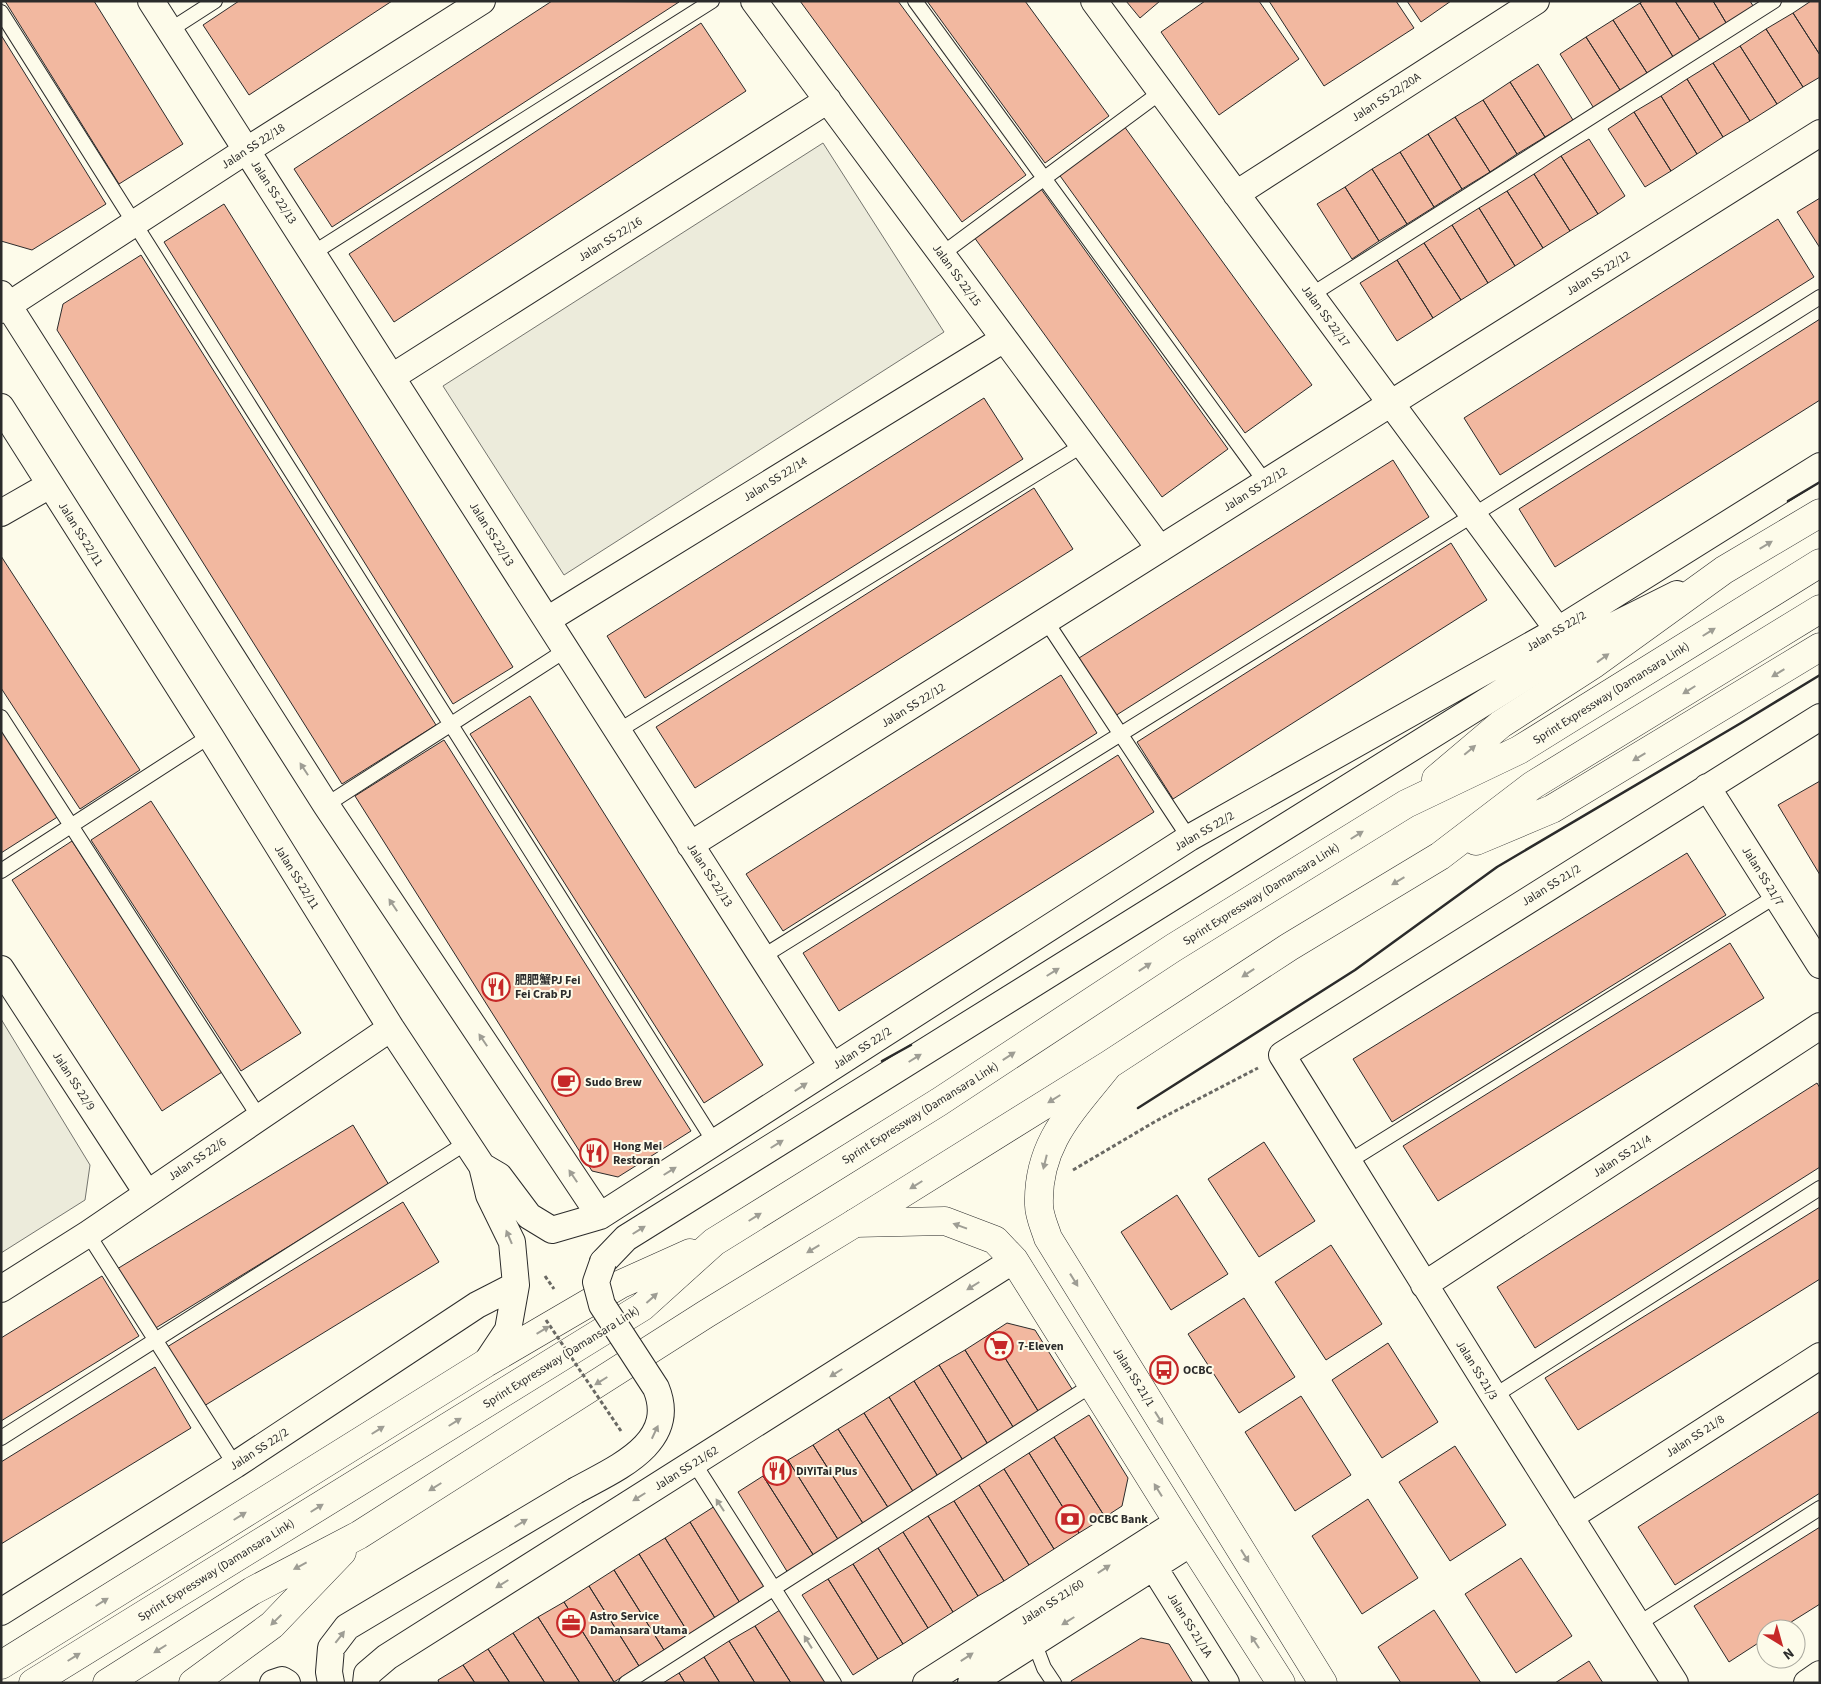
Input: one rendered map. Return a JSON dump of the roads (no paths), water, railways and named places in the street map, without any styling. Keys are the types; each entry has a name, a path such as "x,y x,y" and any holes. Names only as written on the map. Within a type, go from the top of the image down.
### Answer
{"main road":[{"path":"1406,804 1501,724 1594,664 1724,570 1820,513"},
{"name":"Sprint Expressway (Damansara Link)","path":"33,1683 642,1307 714,1242 939,1102 1173,948 1406,804 1519,750 1820,563"},
{"path":"107,1683 252,1591 359,1535 706,1314 1110,1064 1289,947 1440,856 1534,785 1820,609"},
{"path":"1440,856 1552,809 1820,647"},
{"name":"Jalan SS 21/1","path":"1110,1064 1058,1129 1045,1158 1039,1207 1048,1238 1323,1683"},
{"path":"855,1223 945,1221 996,1240 1014,1260 1281,1683"},
{"path":"1,1664 486,1363 621,1284 714,1242"},
{"path":"193,1683 272,1625 359,1535"}],"street":[{"name":"Jalan SS 22/13","path":"152,1 832,1066"},
{"name":"Jalan SS 22/18","path":"4,303 135,224 247,150 482,1"},
{"name":"Jalan SS 22/15","path":"754,1 1160,549"},
{"name":"Jalan SS 22/17","path":"1094,1 1558,630"},
{"name":"Jalan SS 22/20A","path":"1236,194 1536,1"},
{"name":"Jalan SS 22/16","path":"392,377 828,100"},
{"name":"Jalan SS 22/12","path":"690,845 1820,133"},
{"path":"4,303 326,804 600,1216"},
{"name":"Jalan SS 22/14","path":"547,620 1004,339"},
{"name":"Jalan SS 22/11","path":"1,407 210,736 391,1028 482,1166 489,1195 512,1242 516,1285 508,1330 486,1363"},
{"name":"Jalan SS 22/2","path":"482,1166 499,1176 529,1216 552,1230 600,1216 1189,838 1558,630 1820,466"},
{"path":"1,513 50,485"},
{"path":"330,1683 331,1648 347,1627 644,1450 650,1443 661,1415 660,1397 602,1305 596,1282 603,1262 626,1238 1583,641 1724,570"},
{"name":"Jalan SS 21/2","path":"1282,1055 1820,716"},
{"name":"Jalan SS 21/7","path":"1707,787 1820,965"},
{"name":"Jalan SS 22/9","path":"1,970 147,1193"},
{"name":"Jalan SS 21/4","path":"1424,1285 1820,1026"},
{"name":"Jalan SS 22/6","path":"1,1289 88,1234 391,1028"},
{"name":"Jalan SS 21/3","path":"1282,1055 1424,1285 1675,1683"},
{"name":"Jalan SS 21/62","path":"366,1683 367,1674 387,1656 1014,1260"},
{"name":"Jalan SS 22/2","path":"1,1612 235,1465 477,1305 516,1285"},
{"name":"Jalan SS 21/8","path":"1570,1517 1820,1356"},
{"name":"Jalan SS 21/60","path":"971,1683 1153,1566 1184,1532"},
{"name":"Jalan SS 21/60","path":"926,1683 1184,1532"},
{"name":"Jalan SS 21/1A","path":"1153,1566 1226,1683"},
{"path":"1807,1683 1820,1674"},
{"path":"273,1683 282,1680 287,1683"}],"lane":[{"path":"170,30 215,1"},
{"path":"313,253 712,1"},
{"path":"915,1 1266,483"},
{"path":"1311,296 1774,1"},
{"path":"1,12 715,1143"},
{"path":"942,254 1160,92"},
{"path":"762,957 1820,297"},
{"path":"618,731 1083,446"},
{"path":"1046,621 1189,838"},
{"path":"326,804 566,650"},
{"path":"1,716 259,1117"},
{"path":"1,871 210,736"},
{"path":"1348,1162 1776,896"},
{"path":"1,1438 466,1143"},
{"path":"1494,1396 1820,1188"},
{"path":"88,1234 235,1465"},
{"path":"626,1683 1092,1385"},
{"path":"694,1463 834,1683"},
{"path":"1638,1624 1820,1508"},
{"path":"1034,1642 1044,1668 1054,1683"}],"place":[{"name":"肥肥蟹PJ Fei Fei Crab PJ","path":"496,987"},
{"name":"Sudo Brew","path":"566,1082"},
{"name":"Hong Mei Restoran","path":"594,1153"},
{"name":"7-Eleven","path":"999,1346"},
{"name":"OCBC","path":"1164,1370"},
{"name":"DiYiTai Plus","path":"777,1471"},
{"name":"OCBC Bank","path":"1070,1519"},
{"name":"Astro Service Damansara Utama","path":"571,1623"}]}
